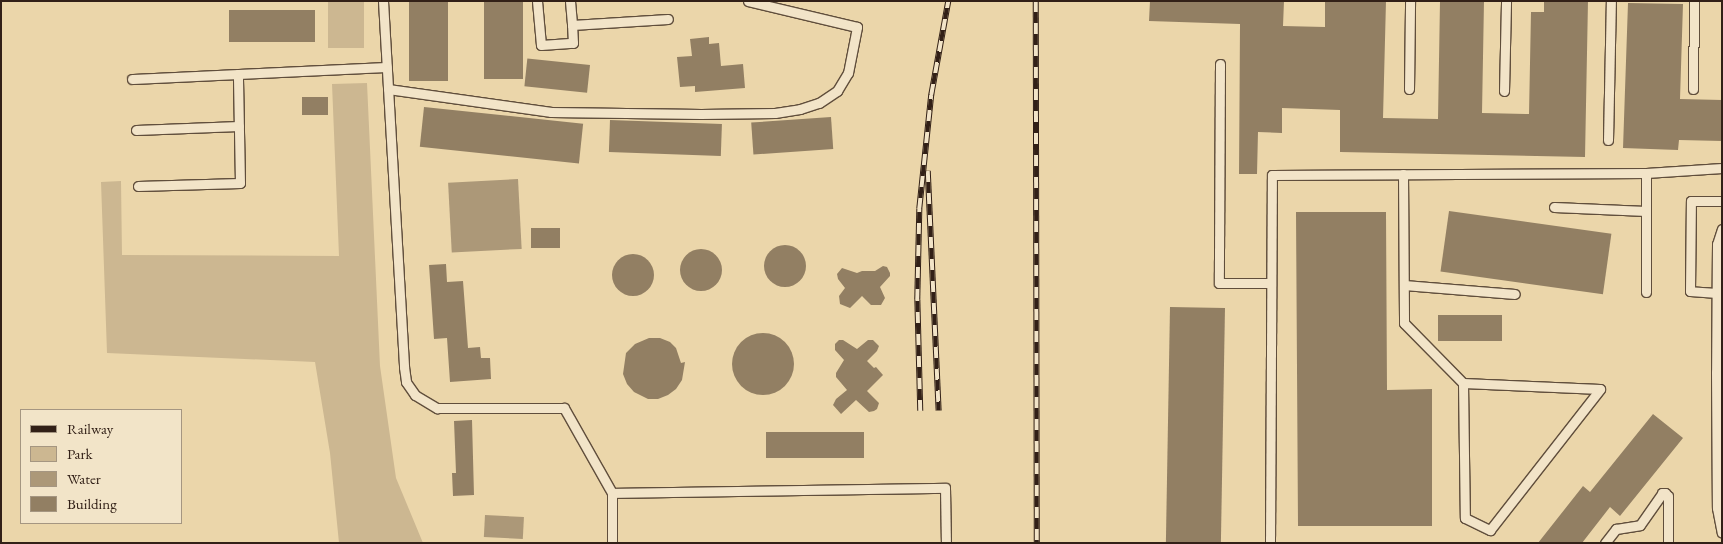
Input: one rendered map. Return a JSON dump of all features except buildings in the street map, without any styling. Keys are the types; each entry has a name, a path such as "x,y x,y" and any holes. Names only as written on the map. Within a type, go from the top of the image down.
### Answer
{"lane":[{"path":"383,1 406,382 415,395 437,408 564,408 612,493 612,543"},
{"path":"537,1 541,45 573,43 570,1"},
{"path":"1409,89 1410,1"},
{"path":"1504,91 1506,1"},
{"path":"1608,140 1611,1"},
{"path":"1693,89 1694,1"},
{"path":"388,89 551,112 701,114 775,113 800,109 820,103 837,91 848,73 857,27 751,2"},
{"path":"572,25 668,19"},
{"path":"1220,64 1219,283 1271,283"},
{"path":"132,80 387,66"},
{"path":"138,186 240,183 238,74"},
{"path":"136,130 239,126"},
{"path":"1270,543 1272,174 1646,173 1722,168"},
{"path":"1646,173 1646,292"},
{"path":"1403,174 1404,323 1463,383 1600,389 1490,530 1465,518 1463,383"},
{"path":"1717,293 1690,291 1691,201 1722,201"},
{"path":"1554,206 1646,210"},
{"path":"1722,229 1717,244 1717,508 1722,534"},
{"path":"1404,285 1515,294"},
{"path":"612,493 945,488 946,543"},
{"path":"1605,543 1616,529 1640,525 1662,493 1665,492 1668,496 1668,543"}],"green space":[{"path":"328,1 364,1 364,48 328,48"},
{"path":"367,83 380,366 396,478 423,543 339,543 330,453 315,362 107,353 101,182 121,181 122,255 339,256 332,84"}],"water":[{"path":"518,179 522,249 452,253 448,183"},
{"path":"485,515 524,517 523,539 484,537"}],"railway":[{"path":"920,411 917,300 919,209 931,95 948,1"},
{"path":"1036,1 1037,543"},
{"path":"928,171 939,411"}]}
